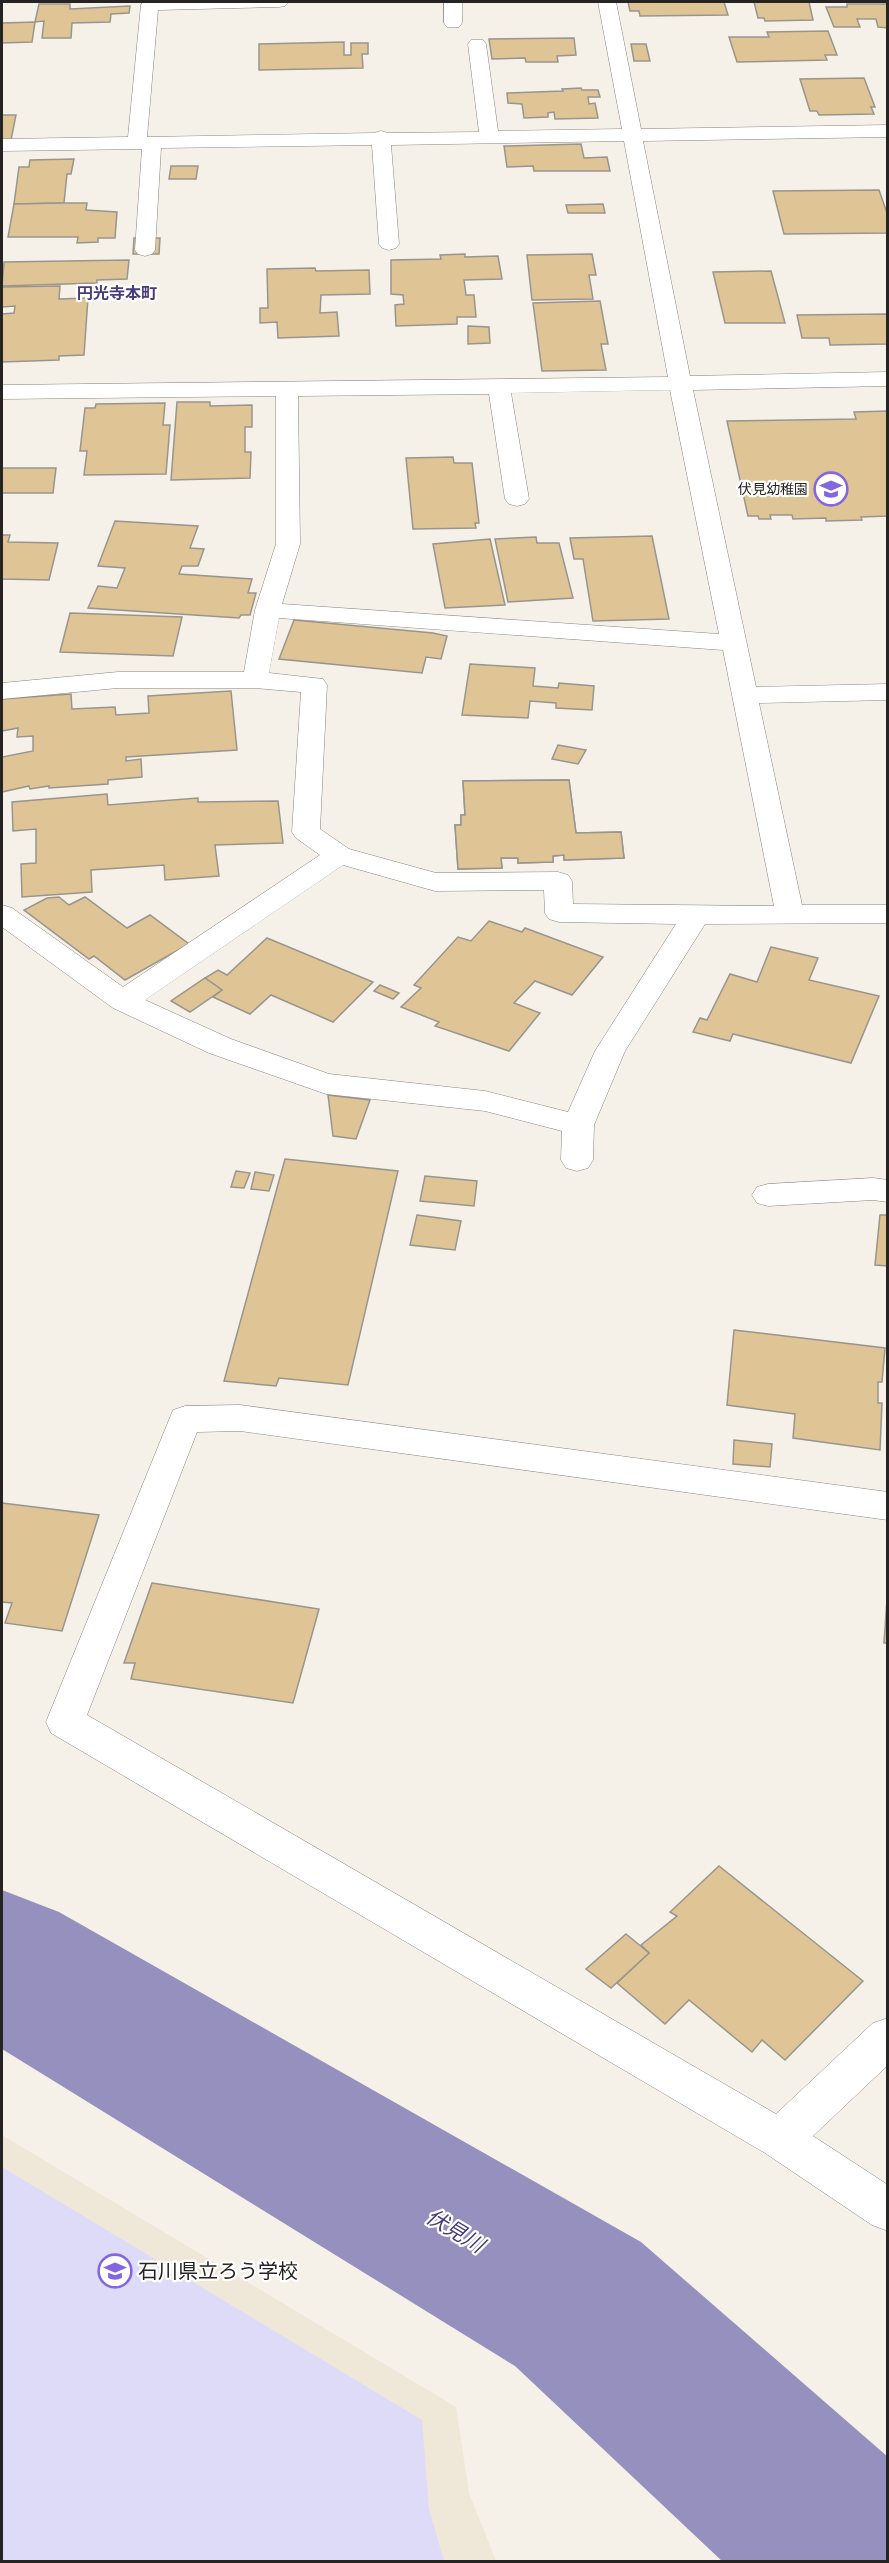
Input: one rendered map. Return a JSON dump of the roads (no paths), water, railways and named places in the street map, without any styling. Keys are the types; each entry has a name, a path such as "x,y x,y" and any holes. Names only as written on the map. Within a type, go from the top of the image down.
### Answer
{"street":[{"path":"145,250 144,142 150,5 279,2"},
{"path":"453,2 453,23"},
{"path":"607,2 680,382 790,915"},
{"path":"477,44 489,136"},
{"path":"2,145 888,130"},
{"path":"381,137 389,244"},
{"path":"2,392 499,387 888,379"},
{"path":"499,387 517,499"},
{"path":"255,680 268,610 288,544 287,388"},
{"path":"268,610 734,643"},
{"path":"2,692 118,680 255,680 314,685 306,832 339,855 435,882 558,881 559,913 888,914"},
{"path":"745,695 888,692"},
{"path":"123,1001 339,855"},
{"path":"2,914 123,1001 220,1046 326,1084 485,1101 578,1125"},
{"path":"577,1160 578,1125 610,1051 696,915"},
{"path":"768,1195 873,1189 888,1191"},
{"path":"888,1506 240,1418 185,1419 65,1722 780,2139 888,2210"},
{"path":"780,2139 888,2037"}],"waterway":[{"name":"伏見川","path":"2,1963 578,2304 863,2562"}],"place":[{"name":"伏見幼稚園","path":"831,489"},
{"name":"石川県立ろう学校","path":"115,2271"}],"district":[{"name":"円光寺本町","path":"117,293"}]}
